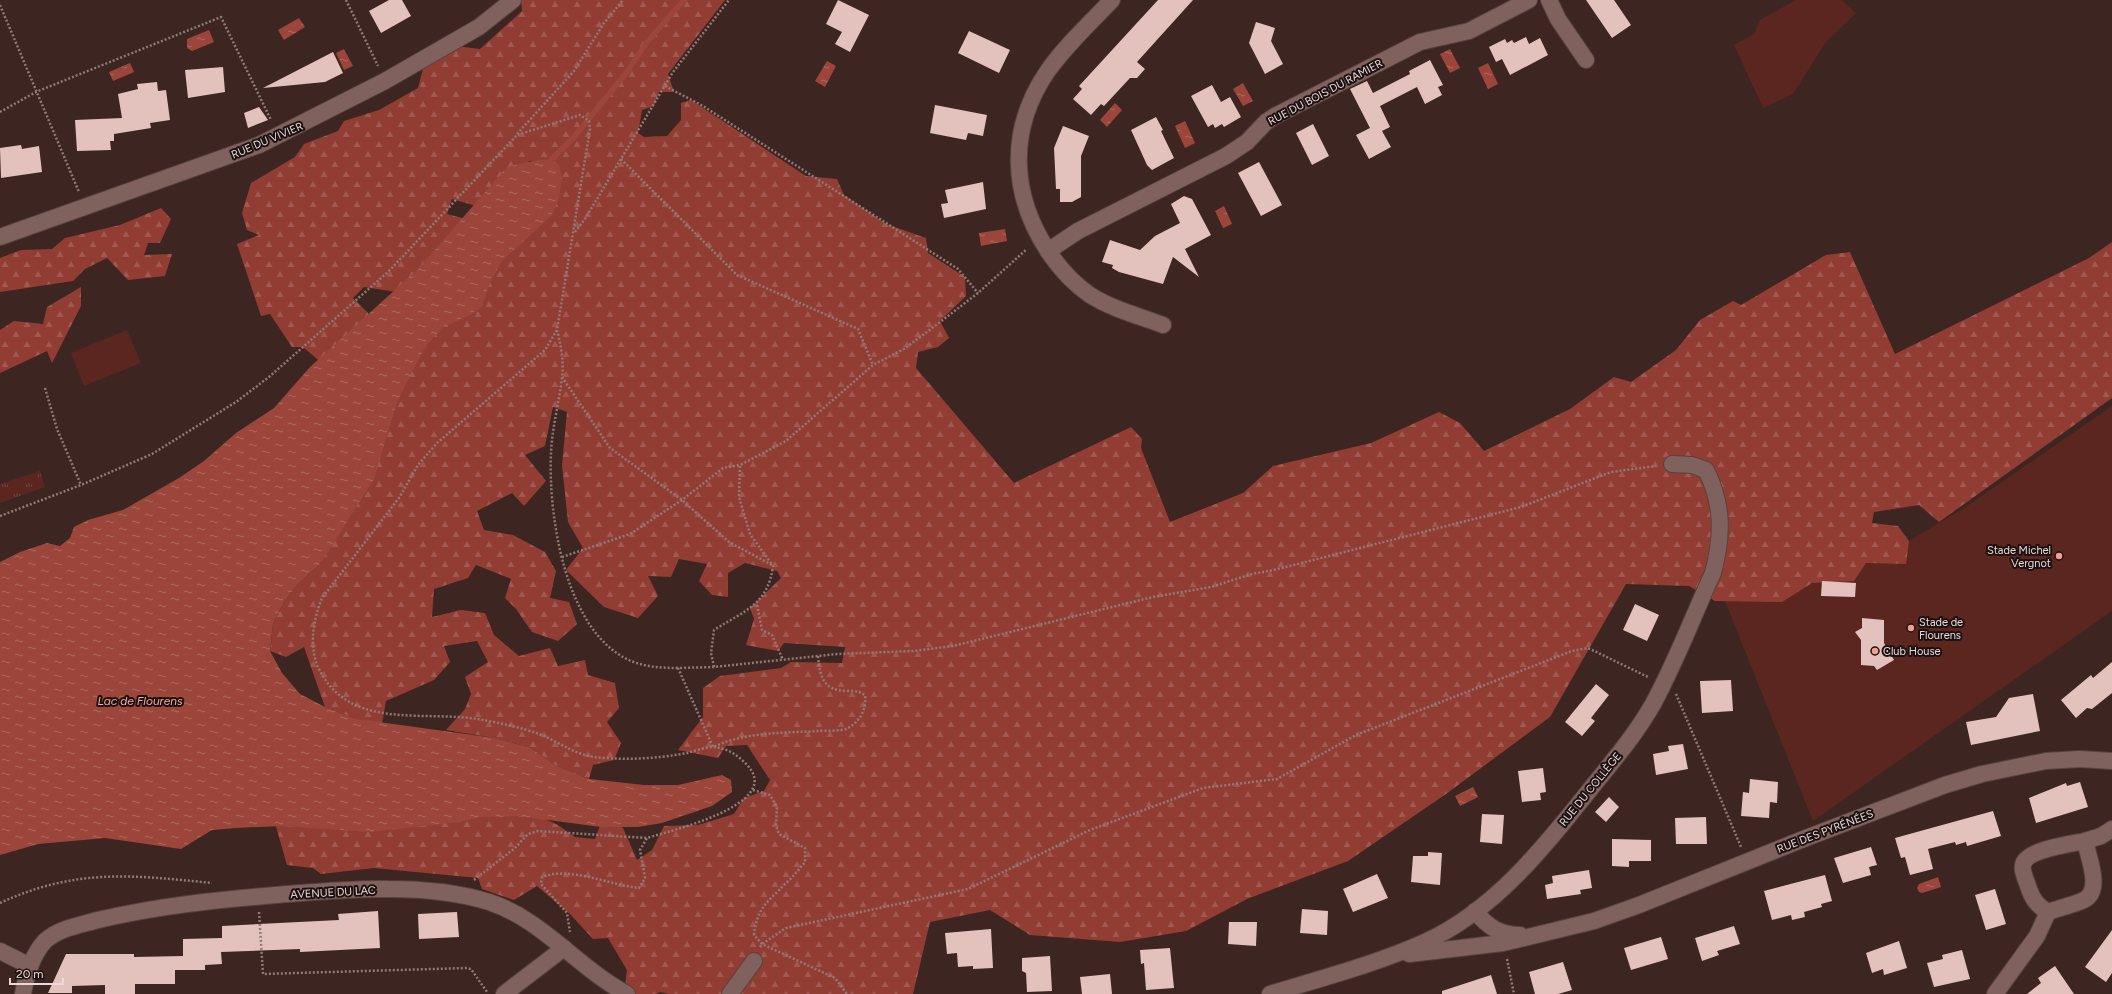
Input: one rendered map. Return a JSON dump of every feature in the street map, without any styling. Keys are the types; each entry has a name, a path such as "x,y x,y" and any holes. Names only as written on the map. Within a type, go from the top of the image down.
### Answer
{"street":[{"name":"RUE DU VIVIER","path":"0,237 259,146 385,82 479,27 513,0"},
{"path":"1112,0 1047,73 1028,109 1023,128 1019,168 1024,205 1044,244 1060,268 1090,295 1108,305 1163,325"},
{"name":"RUE DU BOIS DU RAMIER","path":"1044,244 1078,231 1226,156 1247,142 1266,122 1275,116 1420,42 1468,30 1529,0"},
{"path":"1550,0 1558,19 1586,60"},
{"name":"RUE DU COLLÈGE","path":"1270,994 1387,957 1426,941 1475,911 1505,886 1537,854 1625,746 1652,706 1663,684 1713,573 1717,557 1720,532 1719,507 1714,487 1706,470 1692,464 1672,464"},
{"name":"RUE DES PYRÉNÉES","path":"1387,957 1503,943 1594,921 1639,905 1945,785 1982,774 2046,761 2080,759 2112,761"},
{"path":"2048,912 2040,907 2032,898 2022,870 2024,862 2030,856 2053,848 2085,842 2101,836 2112,829"},
{"path":"1995,994 2037,936 2048,912 2085,900 2091,892 2094,881 2085,842"},
{"name":"AVENUE DU LAC","path":"23,994 30,966 45,941 59,932 75,926 131,912 177,904 352,889 389,889 426,891 463,896 489,902 514,912 594,972 627,994"},
{"name":"RUE DES PYRÉNÉES","path":"1475,911 1490,927 1502,934 1545,934"},
{"name":"RUE DES PYRÉNÉES","path":"1455,924 1467,939 1484,945"},
{"path":"504,994 564,948"},
{"path":"0,951 30,966"},
{"path":"730,994 754,961"}],"path":[{"path":"346,0 385,82"},
{"path":"0,516 80,485 152,454 236,402 269,377 357,302 389,271 517,135 574,71 604,23 623,0"},
{"path":"574,233 585,219 665,86 729,0"},
{"path":"0,5 86,207"},
{"path":"0,112 36,92 222,17 279,136"},
{"path":"665,86 703,106 958,269 978,293"},
{"path":"517,135 580,115 589,122 590,129 557,330 545,350 443,439 418,465 399,498 322,598 314,617 315,662 325,680 339,696 356,707 372,712 451,716 484,720 539,734 588,758 640,759 713,747 730,739 762,734 848,729 860,718 866,704 865,695 858,690 836,689 823,682 818,656"},
{"path":"621,160 737,275 858,329 873,365"},
{"path":"562,557 630,534 682,500 723,468 740,465 786,441 873,365 904,349 1044,244"},
{"path":"557,330 562,350 562,376 551,451 550,476 562,557 570,585 592,628 604,644 630,660 642,665 678,668 714,667 818,656 913,651 960,644 1153,597 1211,587 1252,574 1274,570 1521,507 1611,472 1672,464"},
{"path":"562,376 610,448 682,500 729,542 773,566"},
{"path":"45,388 57,429 80,485"},
{"path":"714,667 711,653 714,630 757,604 771,580 773,566 750,534 739,497 740,465"},
{"path":"757,604 762,630 772,635 783,660"},
{"path":"754,961 762,944 786,928 968,889 1090,830 1203,788 1278,779 1356,735 1572,651 1588,648 1645,675"},
{"path":"678,668 713,747"},
{"path":"1679,695 1742,851 1749,861"},
{"path":"472,882 515,848 528,834 538,831 647,838 722,814 743,800 753,790 754,782 750,769 738,756 728,751 713,747"},
{"path":"753,790 770,795 777,807 776,826 779,834 805,848 805,862 786,884 764,904 755,920 754,935 762,944 835,978 847,994"},
{"path":"571,931 567,913 541,884 542,877 552,873 571,874 620,886 639,888 645,878 640,850 647,838"},
{"path":"258,897 263,974 468,968 471,969 489,994"},
{"path":"1503,943 1514,994"}],"green space":[{"path":"521,0 725,0 668,74 674,92 659,92 654,106 642,110 638,133 644,137 667,136 681,120 681,103 691,100 806,176 837,179 844,195 886,224 926,238 928,253 965,277 966,296 940,321 949,338 938,347 918,352 916,368 1014,483 1131,427 1142,439 1141,448 1170,522 1243,493 1273,466 1371,443 1439,412 1460,423 1484,451 1570,409 1614,377 1631,382 1676,350 1700,320 1733,301 1741,305 1826,255 1850,252 1895,354 2089,258 2112,242 2112,398 1939,522 1919,505 1874,512 1872,523 1898,526 1909,541 1906,564 1866,563 1854,581 1812,583 1782,602 1715,601 1689,586 1626,584 1550,717 1446,794 1348,861 1247,899 1186,931 1120,942 1030,935 990,910 930,922 913,994 669,994 660,992 656,994 624,994 627,970 608,938 593,939 571,915 537,886 514,900 482,889 478,878 374,868 321,874 313,868 287,865 273,816 526,810 558,825 575,837 595,839 601,823 612,820 623,828 637,860 652,850 664,826 698,825 734,814 744,798 764,791 770,780 747,745 726,746 718,758 678,750 703,717 703,688 720,676 781,668 791,662 842,663 845,647 784,643 778,651 746,645 754,619 750,608 781,578 777,571 745,563 728,573 728,597 712,595 699,581 707,564 679,559 671,577 648,576 658,596 638,618 604,607 566,570 583,548 568,522 562,465 567,412 553,407 545,446 525,455 546,481 524,506 512,493 477,511 484,530 513,535 545,552 556,571 550,598 569,602 577,624 558,641 532,632 516,609 505,598 511,579 476,565 468,578 434,589 432,617 461,610 485,613 494,635 519,656 550,648 558,666 585,660 588,675 615,683 619,708 607,722 621,743 614,760 593,765 589,779 555,765 531,748 495,738 446,730 465,709 471,694 465,677 488,662 477,641 444,646 450,662 434,680 386,701 382,724 357,719 325,707 304,647 286,657 270,651 273,624 284,602 297,585 321,563 388,396 551,160 529,161 487,209 452,199 447,214 474,221 409,294 364,287 353,298 374,319 324,365 303,347 292,347 270,314 261,316 237,244 259,235 247,230 242,213 251,183 295,157 304,144 338,131 344,121 379,110 418,88 424,65 456,46 480,49 522,11"},
{"path":"1796,0 1842,0 1856,13 1826,42 1793,94 1763,108 1734,45 1754,34 1760,20"},
{"path":"161,208 171,219 160,243 148,243 144,255 172,254 165,276 128,280 107,258 85,269 73,281 0,292 0,258 21,250 52,249 65,238 120,225"},
{"path":"81,287 81,306 52,363 47,351 0,373 0,330 14,321 43,324 47,307"},
{"path":"127,330 141,363 84,386 71,353"},
{"name":"Stade de Flourens","path":"2112,406 2112,611 1813,821 1725,601 1731,583 1898,547 1961,510"},
{"path":"40,471 45,487 0,503 0,484"}],"water":[{"path":"299,18 305,27 284,40 278,30"},
{"path":"209,30 214,42 192,51 187,48 187,39"},
{"path":"344,49 353,66 344,70 336,53"},
{"path":"1450,49 1460,68 1450,73 1440,54"},
{"path":"827,61 836,66 825,87 815,81"},
{"path":"130,63 134,72 113,81 109,72"},
{"path":"1488,63 1498,84 1488,89 1478,68"},
{"path":"1243,83 1253,101 1243,106 1233,89"},
{"path":"1115,103 1122,110 1107,127 1100,120"},
{"path":"1185,121 1195,143 1185,148 1175,126"},
{"name":"Lac de Flourens","path":"537,160 551,160 559,165 562,178 559,198 552,215 502,261 490,282 482,306 472,314 442,328 426,346 397,402 374,479 321,563 297,585 284,602 273,624 270,651 282,673 300,694 325,707 357,719 495,738 531,748 555,765 589,779 644,785 678,785 722,775 731,780 732,792 712,806 662,823 638,827 601,827 518,816 480,817 459,822 370,832 281,826 212,830 181,849 105,838 38,844 0,855 0,562 20,552 47,543 60,546 70,538 74,527 88,520 123,510 179,478 204,461 236,433 274,408 310,367 418,269 507,167"},
{"path":"1224,206 1232,224 1223,228 1215,211"},
{"path":"1005,229 1007,241 981,246 979,233"},
{"path":"1473,787 1478,797 1460,806 1455,796"},
{"path":"1938,877 1941,887 1922,893 1919,892 1917,888 1919,884"}],"building":[{"path":"389,0 402,0 411,16 381,33 369,11"},
{"path":"838,0 869,15 850,52 835,44 842,32 826,24"},
{"path":"1158,0 1193,0 1137,62 1145,69 1137,78 1130,78 1104,106 1101,104 1091,115 1073,99 1082,89 1079,86"},
{"path":"1586,0 1614,0 1631,25 1612,38"},
{"path":"1256,22 1275,28 1271,41 1283,64 1265,74 1249,43"},
{"path":"969,31 1010,50 999,73 958,53"},
{"path":"1526,37 1529,44 1540,38 1548,55 1510,75 1502,59 1496,62 1489,47 1505,39 1507,43 1512,40 1514,43"},
{"path":"333,52 343,73 325,82 263,88"},
{"path":"1430,60 1443,85 1438,87 1442,95 1425,104 1417,87 1380,106 1390,127 1382,131 1391,147 1369,159 1356,135 1370,128 1350,89 1367,81 1373,93 1410,74 1409,71"},
{"path":"223,67 225,92 188,98 185,70"},
{"path":"157,82 158,91 166,90 170,120 150,123 151,128 114,134 114,141 110,141 111,150 77,151 75,120 122,118 118,94 138,89 137,84"},
{"path":"1212,85 1221,102 1230,97 1241,117 1224,127 1222,124 1215,128 1213,124 1208,127 1191,96"},
{"path":"935,105 987,115 983,136 968,133 966,140 930,133"},
{"path":"259,107 268,120 248,128 244,113"},
{"path":"1156,117 1174,158 1152,170 1147,165 1131,130"},
{"path":"1313,124 1329,156 1312,165 1296,133"},
{"path":"1063,126 1089,136 1081,156 1081,197 1072,202 1060,202 1060,189 1056,189 1054,148"},
{"path":"21,145 22,149 39,146 42,172 1,178 0,148"},
{"path":"1259,162 1282,205 1261,216 1238,173"},
{"path":"983,182 986,209 944,218 941,204 948,203 945,190"},
{"path":"1184,196 1192,199 1211,235 1185,249 1199,277 1173,257 1163,284 1119,272 1112,268 1113,265 1102,262 1110,240 1140,250 1155,236 1180,223 1171,204"},
{"path":"1822,581 1856,583 1855,597 1821,596"},
{"path":"1635,604 1659,615 1647,641 1623,630"},
{"name":"Club House","path":"1862,618 1884,620 1884,643 1894,660 1877,670 1874,666 1861,665 1861,640 1855,632 1862,628"},
{"path":"2112,662 2112,693 2092,709 2087,708 2076,718 2061,700 2091,675 2093,678"},
{"path":"1731,680 1733,711 1702,713 1700,681"},
{"path":"1596,684 1609,695 1591,718 1595,721 1582,736 1565,722"},
{"path":"2033,694 2040,731 1971,745 1966,722 1996,717 2009,698"},
{"path":"1683,744 1688,769 1656,775 1653,754 1669,751 1668,746"},
{"path":"1543,768 1546,792 1540,793 1541,800 1522,802 1518,771"},
{"path":"1750,779 1778,782 1777,803 1770,802 1769,818 1741,816 1743,792 1749,793"},
{"path":"2080,782 2088,807 2036,823 2029,798 2066,783 2067,786"},
{"path":"1609,797 1619,807 1606,822 1595,812"},
{"path":"1993,811 2001,836 1967,846 1966,842 1956,845 1955,842 1928,849 1933,869 1910,875 1905,857 1901,858 1895,838"},
{"path":"1482,814 1504,815 1502,844 1480,842"},
{"path":"1706,817 1707,844 1676,844 1675,818"},
{"path":"1612,839 1651,840 1651,861 1629,861 1629,867 1612,866"},
{"path":"1871,847 1877,865 1869,867 1871,875 1843,883 1834,858"},
{"path":"1428,852 1442,853 1440,885 1411,882 1413,856 1428,856"},
{"path":"1589,870 1592,888 1580,890 1581,894 1547,899 1545,885 1553,883 1552,876"},
{"path":"1377,874 1388,898 1353,912 1343,889"},
{"path":"1825,875 1832,901 1821,904 1822,907 1804,912 1805,917 1792,920 1791,915 1772,920 1764,891"},
{"path":"1995,889 2006,924 1986,930 1975,895"},
{"path":"1302,909 1328,911 1327,935 1300,933"},
{"path":"378,911 380,948 300,952 300,949 221,952 222,964 205,965 205,970 175,970 175,984 135,984 135,994 105,994 105,985 72,986 72,993 48,993 66,954 134,954 134,957 183,956 183,939 222,938 222,926 339,920 338,914"},
{"path":"457,912 459,937 419,939 418,914"},
{"path":"1229,922 1257,922 1256,946 1228,944"},
{"path":"1734,926 1740,944 1717,951 1719,955 1702,961 1695,938"},
{"path":"991,929 993,968 973,969 973,966 958,967 957,953 947,954 945,933"},
{"path":"2112,930 2112,973 2106,982 2085,967"},
{"path":"1661,937 1668,959 1631,970 1624,948"},
{"path":"1899,941 1907,968 1884,975 1883,969 1872,973 1866,953"},
{"path":"1170,948 1174,988 1146,990 1144,963 1141,964 1140,950"},
{"path":"1962,950 1970,979 1934,987 1927,963 1943,959 1942,955"},
{"path":"1050,956 1052,991 1027,992 1026,973 1022,971 1022,958"},
{"path":"1563,962 1572,990 1558,994 1535,994 1529,972"},
{"path":"2055,966 2074,994 2027,994 2041,983 2038,978"},
{"path":"1110,974 1112,994 1082,994 1080,977"},
{"path":"1491,975 1497,994 1442,994 1442,991"}],"waterway":[{"path":"551,160 574,137 627,72 647,42 684,0"}],"place":[{"name":"Stade Michel Vergnot","path":"2059,556"},
{"name":"Stade de Flourens","path":"1911,628"},
{"name":"Club House","path":"1875,651"}]}
